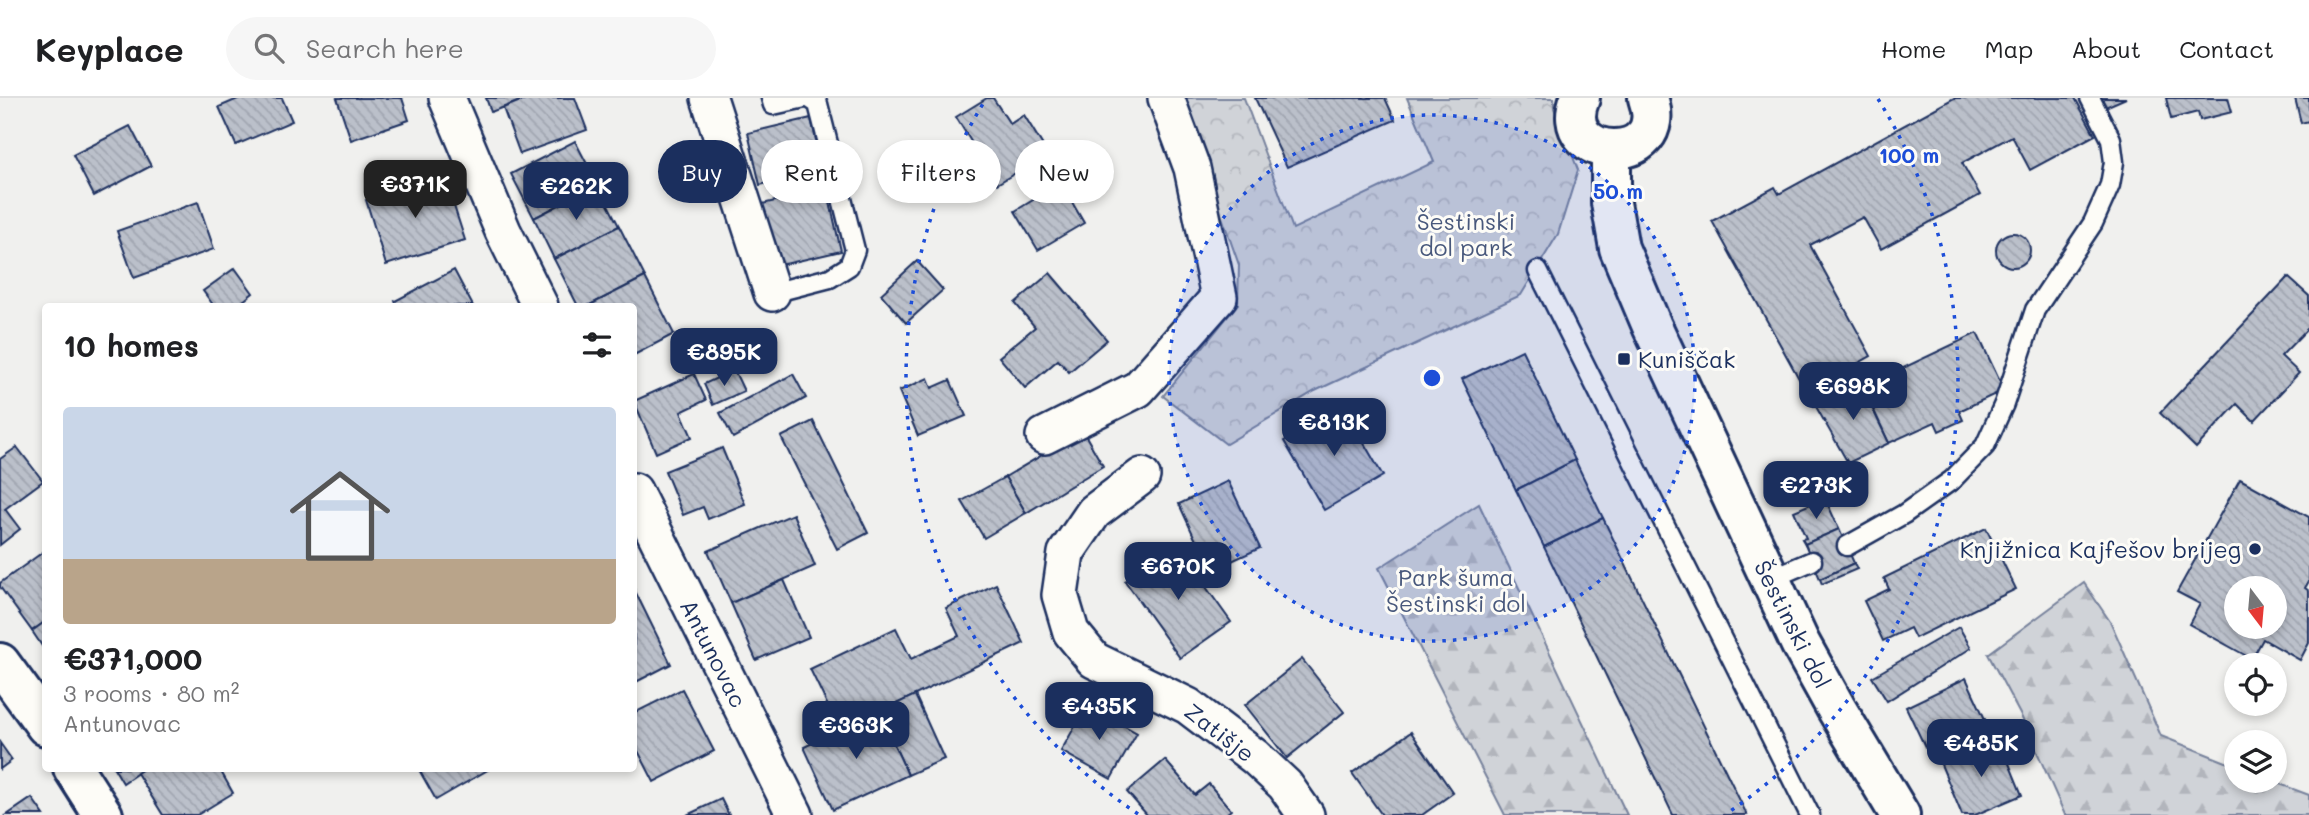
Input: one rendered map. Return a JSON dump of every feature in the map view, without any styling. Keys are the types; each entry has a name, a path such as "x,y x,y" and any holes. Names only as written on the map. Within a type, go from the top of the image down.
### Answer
{"street":[{"path":"447,98 503,231 539,303"},
{"path":"709,98 772,293"},
{"path":"1044,436 1138,389 1219,298 1192,168 1166,98"},
{"path":"1580,98 1576,118 1580,131 1598,148 1611,151 1622,150 1642,139 1656,101"},
{"name":"Šestinski dol","path":"1611,151 1611,203 1619,248 1652,326 1800,643 1900,815"},
{"name":"Zatišje","path":"1142,476 1094,512 1066,553 1059,595 1070,632 1094,660 1188,706 1255,757 1285,786 1306,815"},
{"name":"Antunovac","path":"637,498 795,815"},
{"path":"0,663 42,721"},
{"path":"76,772 103,815"}],"lane":[{"path":"771,98 773,106 807,98 818,104 855,250 849,266 830,278 772,293"},
{"path":"1847,546 1904,514 1952,480 1985,446 2004,404 2035,310 2093,223 2110,185 2114,162 2111,139 2090,98"},
{"path":"1538,271 1810,815"},
{"path":"1770,579 1812,561"}],"green space":[{"name":"Šestinski dol park","path":"1180,98 1244,98 1293,229 1434,162 1407,98 1554,98 1554,108 1578,170 1558,234 1521,295 1315,391 1226,444 1163,396 1238,304 1239,265"},
{"name":"Park šuma Šestinski dol","path":"1479,504 1627,815 1505,815 1379,568"},
{"path":"2084,583 2111,623 2161,736 2224,761 2224,793 2287,793 2287,787 2309,795 2309,815 2065,815 2022,718 1988,654"}],"building":[{"path":"240,98 282,98 292,121 236,145 219,107"},
{"path":"337,98 402,98 409,120 351,140"},
{"path":"486,98 528,98 491,112"},
{"path":"528,98 575,98 587,130 520,154 503,108"},
{"path":"987,98 993,98 1010,124 1024,115 1039,140 1015,140 1015,173 1001,182 1001,140 970,140 956,117"},
{"path":"1255,98 1385,98 1395,120 1287,167"},
{"path":"1954,98 2075,98 2095,135 2030,170 2012,136 1962,163 1980,195 1881,249 1863,217 1810,245 1871,356 1857,364 1865,379 1814,406 1712,221 1775,187 1779,194"},
{"path":"2096,98 2126,98 2101,109"},
{"path":"2166,98 2228,98 2232,112 2200,120 2198,112 2171,119"},
{"path":"2295,98 2309,98 2309,121 2301,123"},
{"path":"811,118 816,140 761,140 760,185 748,133"},
{"path":"130,126 151,166 94,196 73,155"},
{"path":"575,141 598,185 534,218 511,174"},
{"path":"444,175 465,240 386,265 366,200"},
{"path":"598,185 619,226 554,259 534,218"},
{"path":"198,202 214,249 134,278 117,231"},
{"path":"830,203 841,251 772,267 758,205"},
{"path":"1028,203 1072,203 1084,223 1038,250 1015,211"},
{"path":"619,226 645,277 594,303 576,303 554,259"},
{"path":"2013,233 2025,238 2030,250 2025,262 2013,267 2001,262 1996,250 2001,238"},
{"path":"917,261 943,290 906,323 881,294"},
{"path":"235,268 253,293 243,303 212,303 203,291"},
{"path":"454,270 471,303 396,303 395,301"},
{"path":"1050,273 1107,340 1069,372 1058,360 1025,388 999,357 1035,327 1015,303"},
{"path":"645,277 674,334 637,353 637,303 594,303"},
{"path":"2288,277 2309,296 2309,327 2281,356 2299,373 2254,421 2237,404 2196,448 2160,413"},
{"path":"1977,333 2004,390 1959,411 1963,420 1939,431 1935,422 1889,443 1863,387"},
{"path":"1522,350 1575,460 1516,490 1462,379"},
{"path":"734,370 744,391 713,405 704,384"},
{"path":"694,374 706,400 681,412 692,437 656,453 637,408 637,400"},
{"path":"793,374 806,398 733,438 720,413"},
{"path":"928,378 932,388 950,380 966,416 918,436 899,391"},
{"path":"1859,381 1889,443 1848,463 1815,405"},
{"path":"1343,407 1383,476 1324,510 1284,441"},
{"path":"813,421 868,533 837,549 781,437"},
{"path":"1083,431 1103,466 1026,513 1005,477"},
{"path":"17,447 42,482 5,509 20,529 0,545 0,459"},
{"path":"722,448 745,504 708,519 703,507 683,515 665,471"},
{"path":"1575,460 1603,518 1544,547 1516,490"},
{"path":"1005,477 1026,513 984,538 962,501"},
{"name":"Knjižnica Kajfešov brijeg","path":"2240,479 2309,517 2309,581 2305,588 2309,591 2309,643 2300,660 2263,639 2255,653 2241,653 2189,624 2200,604 2177,592"},
{"path":"1228,481 1260,548 1210,571 1179,504"},
{"path":"1825,498 1839,529 1805,544 1802,539 1806,538 1794,511"},
{"path":"793,514 815,566 731,603 708,551"},
{"path":"1603,518 1747,815 1673,815 1544,547"},
{"path":"1986,528 2016,589 1915,638 1910,628 1883,641 1864,601 1889,589 1884,578"},
{"path":"1839,529 1854,563 1820,579 1805,544"},
{"path":"1176,545 1231,622 1180,658 1125,581"},
{"path":"42,553 42,624 32,631 0,587 0,583"},
{"path":"1854,563 1857,569 1822,584 1820,579"},
{"path":"784,580 809,637 756,660 731,603"},
{"path":"996,584 1024,643 840,731 810,669 896,628 911,659 959,636 946,608"},
{"path":"637,595 671,664 637,681"},
{"path":"42,624 42,646 32,631"},
{"path":"1959,627 1971,648 1887,701 1872,677"},
{"path":"1302,659 1344,712 1287,758 1245,705"},
{"path":"1966,678 1985,719 1925,747 1906,707"},
{"path":"682,689 714,751 654,782 637,749 637,712"},
{"path":"915,695 944,759 908,775 879,712"},
{"path":"1087,705 1137,733 1111,779 1061,751"},
{"path":"879,712 908,775 833,810 804,747"},
{"path":"1411,732 1453,793 1422,815 1382,815 1352,773"},
{"path":"1999,739 2022,795 1975,815 1962,815 1940,762"},
{"path":"0,743 12,760 0,769"},
{"path":"1165,760 1195,795 1209,784 1231,810 1225,815 1147,815 1127,792"},
{"path":"116,772 139,772 123,783"},
{"path":"221,772 233,793 197,815 163,815 137,773"},
{"path":"420,772 484,772 436,800"},
{"path":"32,798 44,815 7,815"},
{"path":"721,799 729,815 687,815"}],"place":[{"name":"Kuniščak","path":"1624,359"},
{"name":"Knjižnica Kajfešov brijeg","path":"2255,549"}]}
